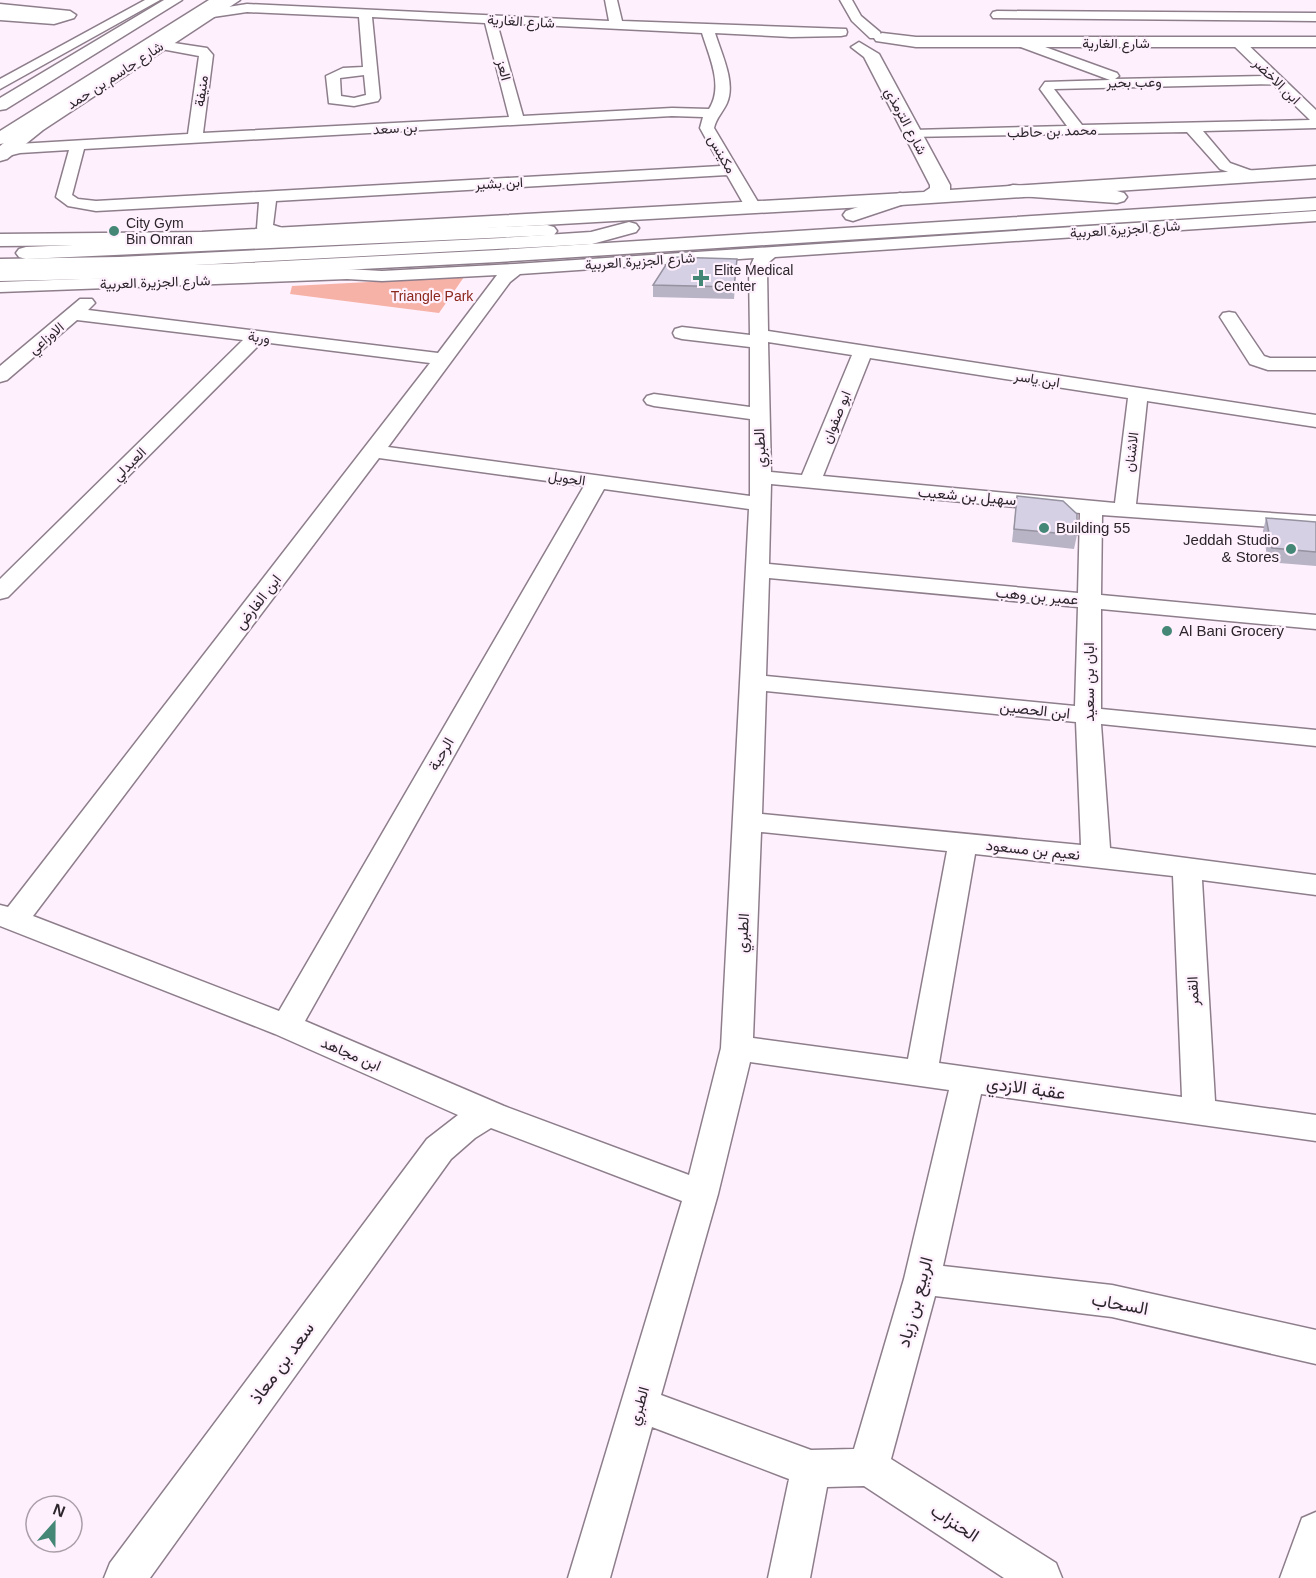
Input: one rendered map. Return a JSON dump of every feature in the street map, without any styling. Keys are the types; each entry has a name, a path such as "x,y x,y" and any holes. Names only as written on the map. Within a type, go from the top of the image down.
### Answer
{"main road":[{"name":"شارع جاسم بن حمد","path":"0,149 171,30 216,6 233,0"},
{"path":"0,105 111,38 163,3"},
{"path":"0,116 149,24 163,3"},
{"name":"شارع جاسم بن حمد","path":"0,149 22,137 193,24 216,6"},
{"path":"171,30 193,24"},
{"path":"843,34 882,42"},
{"path":"843,34 859,47 882,42"},
{"path":"47,57 111,38"},
{"name":"شارع الغارية","path":"882,42 1316,42"},
{"name":"شارع الترمذي","path":"882,42 883,55 921,134 940,185 940,190 930,196"},
{"name":"شارع الترمذي","path":"859,47 871,54 921,134 956,183 976,193"},
{"path":"0,243 283,234 900,199 1316,172"},
{"name":"شارع الجزيرة العربية","path":"0,253 630,228 1316,185"},
{"path":"1013,191 1134,197"},
{"path":"853,215 900,199"},
{"name":"شارع الجزيرة العربية","path":"0,275 155,272 381,261 1316,204"},
{"path":"0,265 119,263 502,244 592,238 630,228"},
{"path":"306,242 341,230"},
{"path":"812,249 895,230"},
{"path":"0,243 134,245 161,248"},
{"path":"381,261 454,272"},
{"path":"0,282 127,278 155,272"}],"street":[{"name":"شارع الغارية","path":"233,0 252,9"},
{"path":"351,13 369,0"},
{"path":"611,0 616,25"},
{"path":"991,0 997,15 1015,43 1130,82"},
{"path":"1170,0 1207,43"},
{"path":"1292,0 1311,17"},
{"path":"0,85 47,57 163,3"},
{"name":"شارع الغارية","path":"216,6 843,34"},
{"name":"شارع الترمذي","path":"843,34 851,21 849,6"},
{"name":"شارع الترمذي","path":"849,6 882,42"},
{"path":"0,8 70,15 54,20 0,16"},
{"path":"365,14 370,70"},
{"path":"997,15 1311,17"},
{"name":"العز","path":"490,19 518,121"},
{"name":"مكينس","path":"707,29 720,74 721,92 721,99 712,113 707,129 753,207"},
{"name":"ابن الاخضر","path":"1238,43 1316,118"},
{"name":"منيفة","path":"161,45 202,51 206,55 195,138"},
{"name":"وعب بحير","path":"1078,130 1047,89 1050,85 1275,80"},
{"name":"بن سعد","path":"54,146 672,112 712,113"},
{"name":"محمد بن حاطب","path":"921,134 1316,124"},
{"path":"1191,127 1225,166 1252,176"},
{"path":"22,137 37,144 54,146"},
{"path":"0,149 18,150 54,146"},
{"name":"ابن بشير","path":"77,146 64,197 74,204 96,206 730,170"},
{"path":"268,196 265,228 283,234"},
{"name":"شارع الجزيرة العربية","path":"0,287 346,274 382,276 454,272 499,274 755,258 812,249 1316,216"},
{"name":"الطبري","path":"590,1578 701,1194 736,1048 748,822 761,491 759,338 755,258"},
{"name":"ابن الفارض","path":"7,917 374,451 444,359 499,274"},
{"name":"الاوزاعي","path":"0,376 91,299 120,284"},
{"path":"73,286 87,293 91,299"},
{"name":"وربة","path":"74,314 444,359"},
{"path":"1229,317 1257,360 1268,364 1316,364"},
{"name":"ابن ياسر","path":"682,333 759,338 863,351 1316,421"},
{"name":"العبدلي","path":"0,592 258,336"},
{"name":"ابو صفوان","path":"810,482 863,351"},
{"name":"الاشنان","path":"1125,510 1138,395"},
{"path":"654,400 759,414"},
{"name":"الحويل","path":"374,451 597,482 761,491"},
{"name":"الرحبة","path":"286,1026 597,482"},
{"name":"سهيل بن شعيب","path":"761,491 810,482 1091,508 1316,523"},
{"name":"ابان بن سعيد","path":"1091,508 1088,715 1096,856"},
{"name":"عمير بن وهب","path":"758,570 1316,622"},
{"name":"ابن الحصين","path":"754,682 1316,738"},
{"name":"نعيم بن مسعود","path":"748,822 1096,856 1187,870 1316,885"},
{"path":"921,1073 963,843"},
{"name":"القمر","path":"1187,870 1199,1112"},
{"name":"ابن مجاهد","path":"7,917 286,1026 492,1115 701,1194"},
{"name":"عقبة الازدي","path":"736,1048 1316,1128"},
{"name":"الربيع بن زياد","path":"869,1467 922,1279 968,1080"},
{"name":"سعد بن معاذ","path":"438,1091 447,1128 439,1149"},
{"name":"سعد بن معاذ","path":"125,1578 439,1149 469,1124 479,1118 492,1115"},
{"name":"السحاب","path":"922,1279 1112,1300 1316,1347"},
{"path":"640,1405 811,1469 869,1467"},
{"name":"الحنزاب","path":"869,1467 1041,1578"},
{"path":"789,1578 811,1469"},
{"path":"1301,1578 1316,1532"}],"green space":[{"name":"Triangle Park","path":"464,277 439,313 290,294 292,286"}],"building":[{"path":"671,257 737,259 734,287 653,285"},
{"path":"1017,496 1063,501 1077,514 1077,535 1014,529"},
{"path":"1266,518 1316,522 1316,552 1272,548"}],"place":[{"name":"City Gym Bin Omran","path":"114,231"},
{"name":"Elite Medical Center","path":"701,278"},
{"name":"Building 55","path":"1044,528"},
{"name":"Jeddah Studio & Stores","path":"1291,549"},
{"name":"Al Bani Grocery","path":"1167,631"}]}
